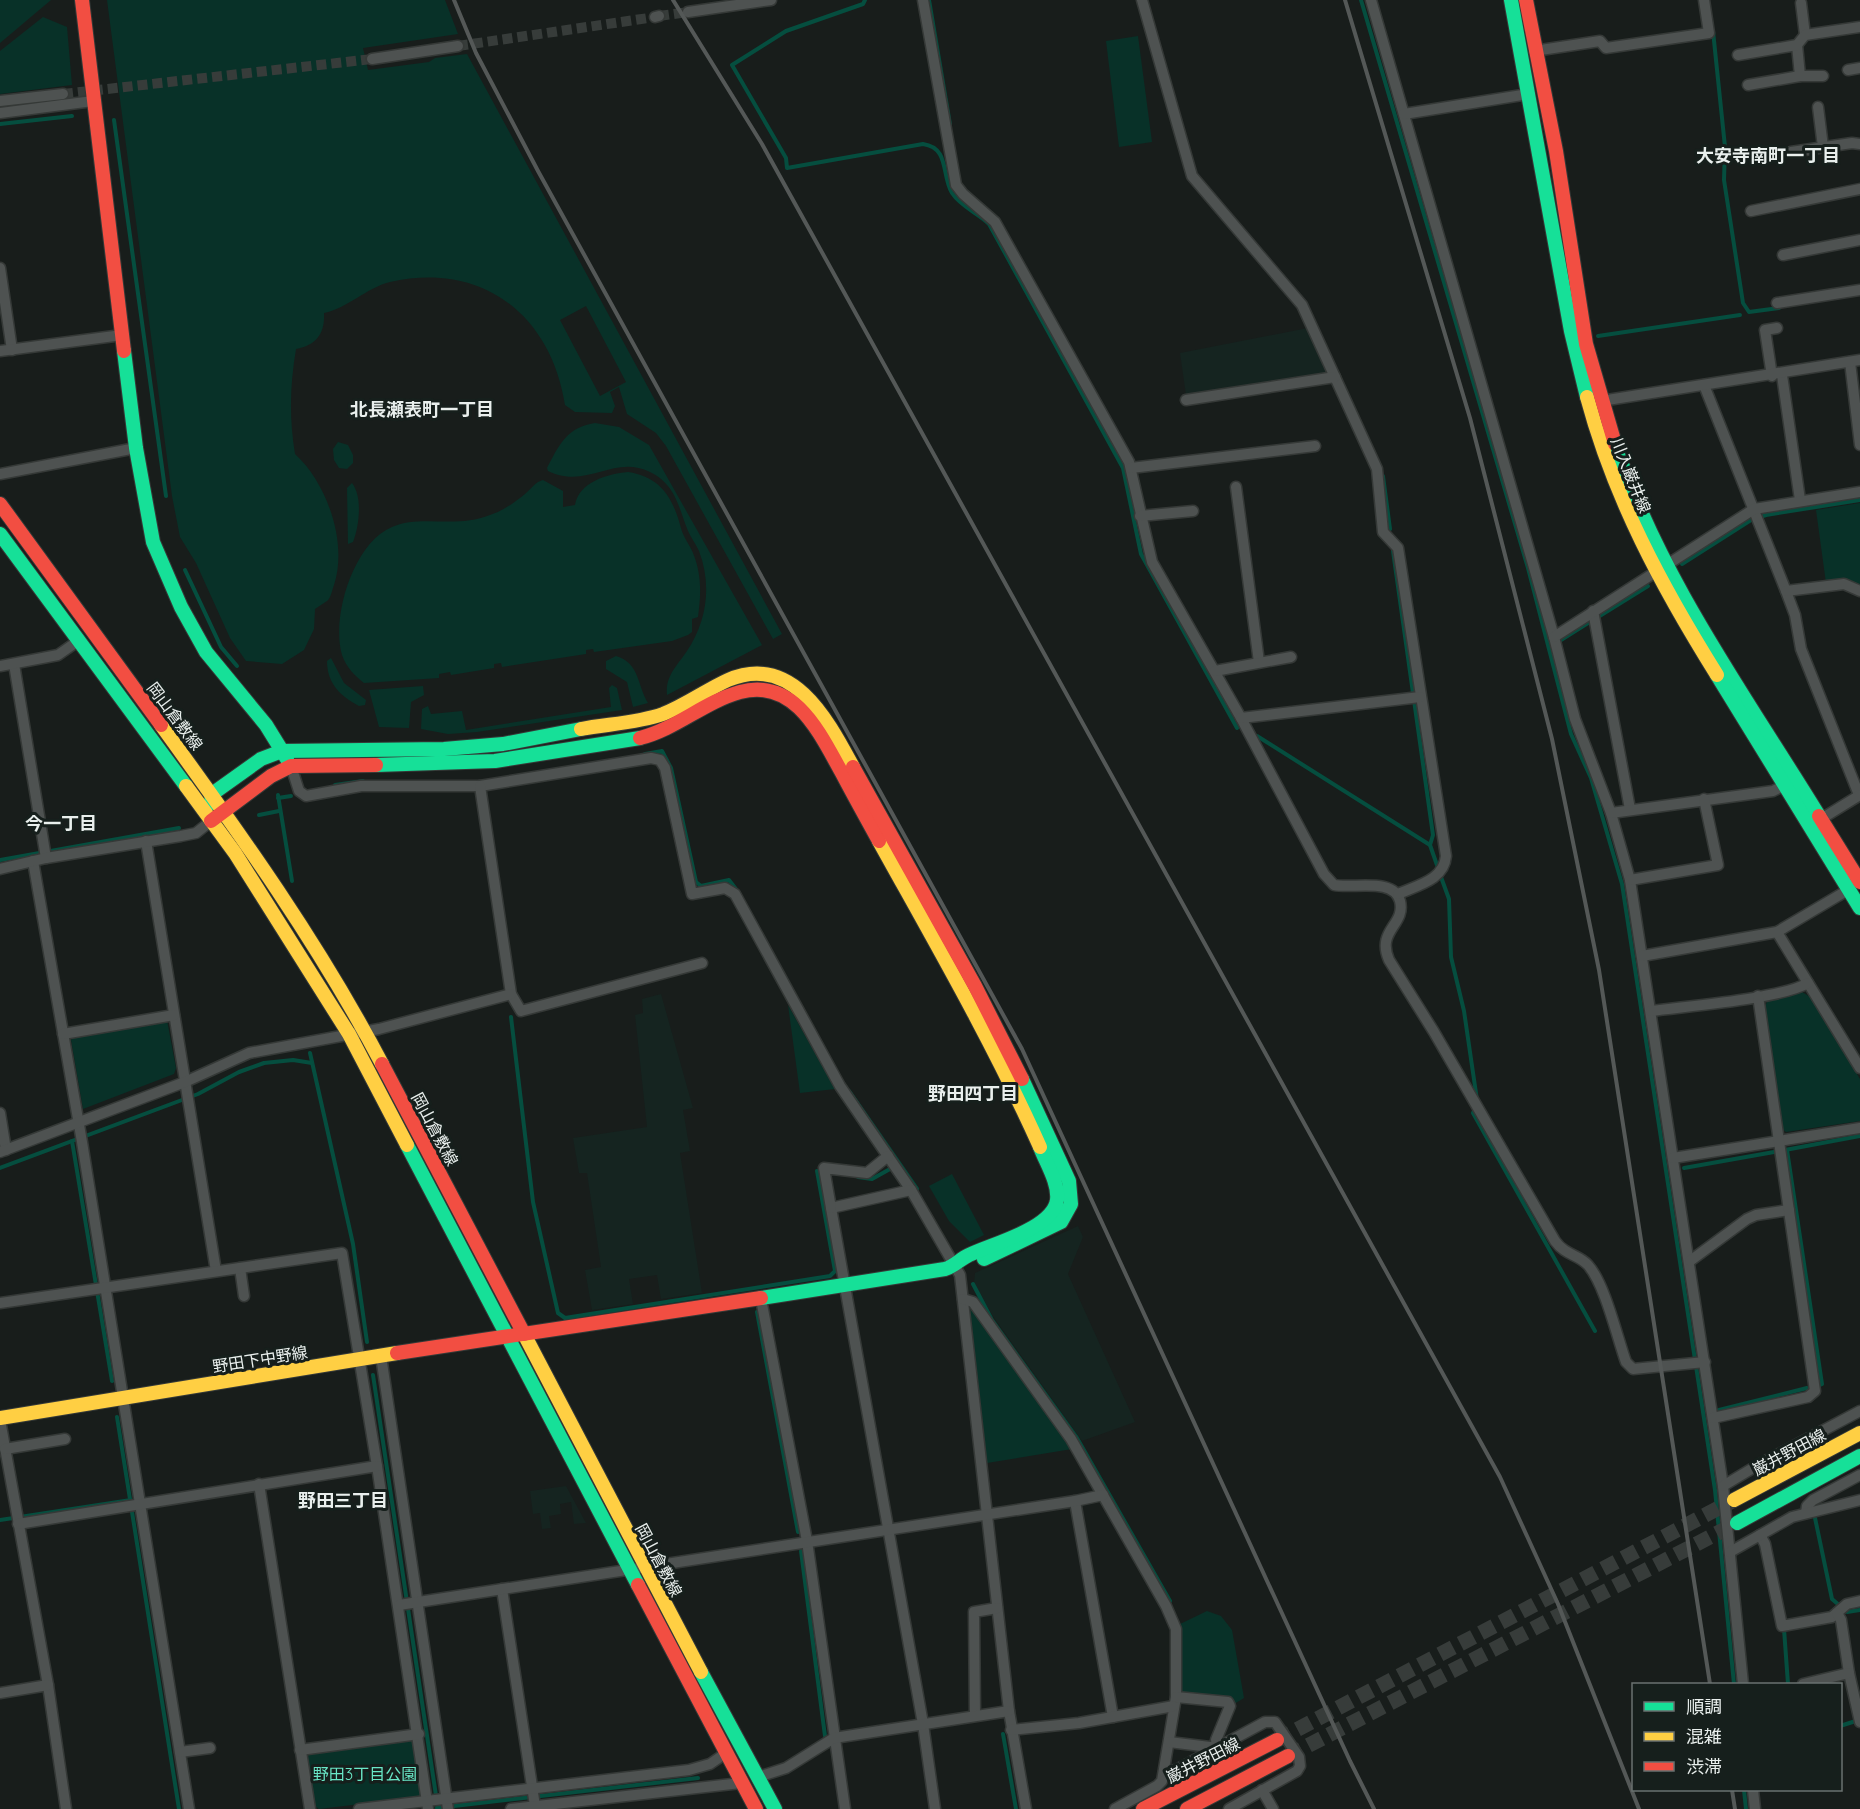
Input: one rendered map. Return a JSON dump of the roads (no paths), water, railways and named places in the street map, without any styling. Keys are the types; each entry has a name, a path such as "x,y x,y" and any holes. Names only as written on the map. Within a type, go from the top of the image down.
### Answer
{"main road":[{"path":"82,0 136,448 153,542 182,607 206,652 266,725 291,766"},
{"name":"川入巌井線","path":"1511,0 1571,332 1582,381 1608,466 1661,567 1687,601 1821,819 1854,886 1860,908"},
{"name":"川入巌井線","path":"1526,0 1534,51 1556,151 1583,328 1601,401 1626,475 1676,609 1785,785 1854,886"},
{"name":"岡山倉敷線","path":"0,504 212,794 305,930 364,1031 525,1334 645,1568 775,1809"},
{"name":"岡山倉敷線","path":"0,534 211,821 296,946 349,1034 756,1809"},
{"name":"野田下中野線","path":"0,1419 360,1359 761,1299 956,1265 970,1266 1061,1222 1071,1204 1068,1181 1027,1090 969,976 834,733 811,700 796,686 772,675 747,675 731,679 662,714 477,748 282,751"},
{"path":"211,821 271,776 291,766 444,765 487,762 645,736 669,729 735,694 751,690 779,693 792,700 804,710 824,739 958,982 1016,1094 1054,1180 1057,1200 1047,1218 966,1256 956,1265"},
{"path":"211,821 212,794 261,759 282,751"},
{"name":"巌井野田線","path":"1734,1500 1860,1433"},
{"path":"1737,1523 1860,1456"},
{"name":"巌井野田線","path":"1143,1809 1277,1740"},
{"path":"1187,1809 1288,1756"}],"street":[{"path":"688,12 771,0"},
{"path":"923,0 956,185 995,222 1131,468 1152,562 1215,671 1329,880 1334,885 1346,887 1393,888 1398,894 1402,906 1399,916 1385,938 1383,948 1554,1241 1563,1251 1587,1264 1597,1278 1626,1362 1633,1369 1699,1363"},
{"path":"1142,0 1192,176 1296,295 1377,470 1383,532 1398,548 1416,697 1446,856 1445,867 1436,876 1398,894"},
{"path":"1371,0 1554,637 1575,719 1611,813 1630,880 1690,1261 1699,1363 1713,1418 1723,1486 1743,1683"},
{"path":"1534,51 1600,41 1606,48 1709,33 1704,0"},
{"path":"1801,3 1805,35"},
{"path":"1738,55 1797,45 1805,35 1860,27"},
{"path":"1797,45 1800,76"},
{"path":"372,59 458,46"},
{"path":"1748,85 1800,76 1823,76"},
{"path":"0,101 63,94"},
{"path":"1404,114 1528,94"},
{"path":"0,113 93,101"},
{"path":"1818,107 1823,147"},
{"path":"1791,152 1860,144"},
{"path":"1751,211 1860,189"},
{"path":"1783,255 1860,240"},
{"path":"0,268 12,350"},
{"path":"1777,303 1860,290"},
{"path":"1777,328 1765,330 1777,375 1800,500"},
{"path":"0,351 122,335"},
{"path":"1601,401 1855,361 1860,445"},
{"path":"1186,400 1335,377"},
{"path":"1704,385 1786,591 1795,615 1801,649 1860,795 1821,819"},
{"path":"1131,468 1315,446"},
{"path":"0,474 136,448"},
{"path":"1236,487 1259,662"},
{"path":"1554,637 1661,567 1756,515 1800,500 1860,492"},
{"path":"1140,516 1193,511"},
{"path":"1786,591 1844,584 1860,591"},
{"path":"1593,611 1630,809"},
{"path":"0,666 58,654 78,640"},
{"path":"1215,671 1291,657"},
{"path":"14,664 46,853"},
{"path":"1241,718 1416,697"},
{"path":"291,766 299,791 306,796 361,786 480,786 651,758 660,760 665,768 692,894 725,888 735,894 840,1086 911,1190 956,1265 963,1299 1011,1730 1026,1809"},
{"path":"1611,813 1773,791 1785,785"},
{"path":"480,786 511,994 521,1011 702,963"},
{"path":"1630,880 1718,865 1704,799"},
{"path":"0,869 33,861 46,853 196,833 211,821"},
{"path":"146,841 216,1271"},
{"path":"33,861 80,1133 99,1288 123,1397 135,1504 189,1809"},
{"path":"1642,956 1777,932 1854,886"},
{"path":"1777,932 1860,1068"},
{"path":"1651,1011 1758,996 1801,987 1808,983"},
{"path":"0,1113 3,1151 80,1133 185,1082 265,1049 364,1031 511,994"},
{"path":"1713,1418 1808,1397 1815,1391 1758,996"},
{"path":"63,1034 174,1015"},
{"path":"1673,1158 1860,1128"},
{"path":"888,1156 867,1173 824,1168 923,1724 935,1809"},
{"path":"831,1208 911,1190"},
{"path":"1690,1261 1747,1219 1756,1215 1790,1210"},
{"path":"0,1303 342,1253 378,1466 408,1604 437,1802"},
{"path":"240,1268 244,1296"},
{"path":"761,1299 807,1541 844,1809"},
{"path":"963,1299 973,1302 1071,1439 1176,1629 1175,1701 1164,1772 1157,1786 1115,1809"},
{"path":"381,1356 408,1604 419,1734 437,1802"},
{"path":"1723,1486 1860,1411"},
{"path":"0,1419 48,1685 66,1809"},
{"path":"5,1449 65,1439"},
{"path":"17,1519 135,1504 378,1466"},
{"path":"1806,1514 1807,1506 1813,1500 1860,1475"},
{"path":"259,1484 310,1809"},
{"path":"408,1604 807,1541 1075,1502 1103,1495"},
{"path":"1730,1552 1792,1517 1860,1500"},
{"path":"1075,1502 1113,1717"},
{"path":"1760,1535 1765,1544 1782,1626 1832,1617 1860,1601"},
{"path":"502,1589 534,1797"},
{"path":"975,1715 974,1612 997,1608"},
{"path":"1840,1613 1849,1673 1860,1721"},
{"path":"1807,1683 1849,1673"},
{"path":"0,1693 48,1685"},
{"path":"1011,1730 1113,1717 1175,1701 1228,1702 1230,1706 1216,1740 1218,1748"},
{"path":"758,1777 786,1768 834,1738 1009,1711"},
{"path":"1164,1772 1170,1773 1264,1722 1270,1721 1278,1725 1299,1757 1298,1771 1232,1808"},
{"path":"300,1750 419,1734"},
{"path":"1169,1742 1218,1748"},
{"path":"180,1752 210,1748"},
{"path":"511,1809 534,1797 688,1770 710,1764 726,1753"},
{"path":"360,1809 741,1783"},
{"path":"1262,1790 1273,1809"},
{"path":"1753,1791 1755,1809"}],"waterway":[{"path":"865,0 863,4 786,31 732,65 786,158 787,168 923,144 937,151 944,163 952,193 989,224 1123,468 1141,554 1237,728"},
{"path":"929,0 950,124"},
{"path":"1361,0 1528,568 1571,734 1591,778 1622,884 1715,1490 1734,1683"},
{"path":"1713,31 1725,147 1724,180 1743,303 1749,312 1779,308"},
{"path":"0,124 72,116"},
{"path":"114,120 166,496"},
{"path":"1598,336 1740,315"},
{"path":"1383,476 1390,529"},
{"path":"1682,564 1751,520 1766,515 1860,500"},
{"path":"1393,551 1433,835 1430,845"},
{"path":"185,570 221,647 237,666"},
{"path":"1598,617 1648,586"},
{"path":"1561,640 1588,623"},
{"path":"1257,736 1430,845 1438,868"},
{"path":"645,754 662,751 671,768 696,882 701,886 729,880 739,893"},
{"path":"335,785 363,781"},
{"path":"278,795 292,881"},
{"path":"278,798 291,796"},
{"path":"259,815 279,811"},
{"path":"0,860 179,828"},
{"path":"1441,877 1449,899 1451,957 1464,1011 1477,1100"},
{"path":"511,1017 533,1202 558,1313 565,1318 830,1276 835,1271 817,1171"},
{"path":"310,1053 353,1244 367,1342"},
{"path":"0,1168 198,1094 239,1072 264,1063 293,1060 312,1063"},
{"path":"849,1091 917,1189"},
{"path":"1475,1108 1473,1113 1595,1331"},
{"path":"1785,1150 1860,1136"},
{"path":"72,1141 112,1381"},
{"path":"1787,1150 1822,1384 1819,1385"},
{"path":"1684,1168 1774,1152"},
{"path":"858,1177 872,1179 890,1169"},
{"path":"973,1284 992,1320 1077,1438 1170,1601"},
{"path":"757,1312 798,1532"},
{"path":"373,1375 438,1809"},
{"path":"1719,1410 1807,1388"},
{"path":"117,1417 179,1809"},
{"path":"0,1520 131,1500"},
{"path":"1815,1518 1832,1599 1847,1612 1860,1610"},
{"path":"801,1551 825,1736"},
{"path":"1787,1629 1784,1629 1788,1683"},
{"path":"1842,1725 1859,1720"},
{"path":"1003,1734 1016,1809"},
{"path":"437,1808 698,1778"},
{"path":"1744,1791 1746,1809"}],"tunnel":[{"path":"659,16 688,12"},
{"path":"458,46 655,17"},
{"path":"63,94 372,59"},
{"path":"1277,1740 1734,1500"},
{"path":"1288,1756 1737,1523"}],"railway":[{"path":"454,0 476,53 538,171 1022,1049 1374,1809"},
{"path":"673,0 762,144 1500,1477 1558,1604 1639,1809"},
{"path":"1345,0 1470,418 1552,739 1599,970 1710,1683"},
{"path":"1732,1791 1735,1809"}],"district":[{"name":"大安寺南町一丁目","path":"1768,155"},
{"name":"北長瀬表町一丁目","path":"422,409"},
{"name":"今一丁目","path":"61,823"},
{"name":"野田四丁目","path":"973,1093"},
{"name":"野田三丁目","path":"343,1500"}],"park label":[{"name":"野田3丁目公園","path":"365,1774"}]}
